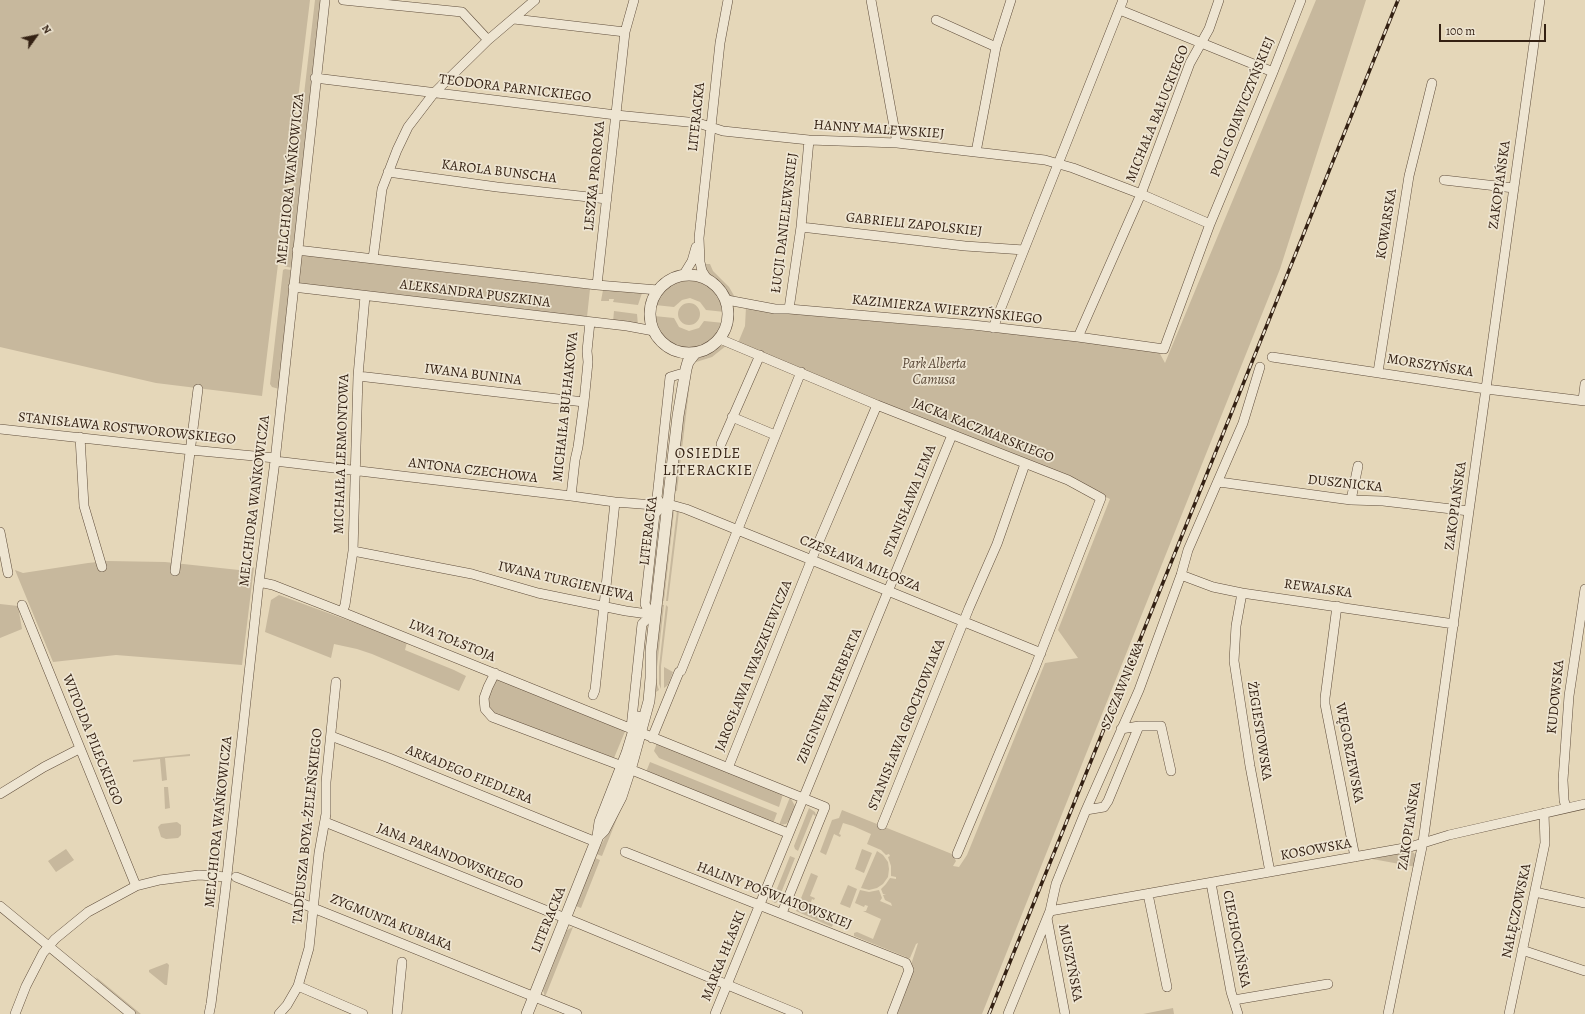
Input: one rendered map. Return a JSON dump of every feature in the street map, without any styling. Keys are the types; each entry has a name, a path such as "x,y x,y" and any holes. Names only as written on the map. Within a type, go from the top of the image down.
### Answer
{"street":[{"name":"MELCHIORA WAŃKOWICZA","path":"209,1014 227,877 259,582 275,460 315,78 325,0"},
{"path":"343,0 462,12 488,40"},
{"path":"373,259 382,189 397,150 408,127 434,93 488,40 514,19 534,0"},
{"name":"LESZKA PROROKA","path":"596,285 625,32 634,0"},
{"name":"LITERACKA","path":"707,278 702,271 700,262 699,238 720,43 728,0"},
{"path":"871,0 897,143"},
{"path":"976,152 996,47 1011,0"},
{"path":"993,328 1123,0"},
{"name":"MICHAŁA BAŁUCKIEGO","path":"1078,337 1141,194 1190,64 1209,29 1219,0"},
{"name":"POLI GOJAWICZYŃSKIEJ","path":"1164,349 1210,224 1273,72 1300,0"},
{"name":"ZAKOPIAŃSKA","path":"1388,1014 1423,842 1540,0"},
{"path":"1120,10 1273,72"},
{"path":"514,19 625,32"},
{"path":"936,20 996,47"},
{"name":"TEODORA PARNICKIEGO","path":"315,78 616,115 698,123 711,128"},
{"name":"KOWARSKA","path":"1378,372 1409,176 1432,83"},
{"name":"HANNY MALEWSKIEJ","path":"711,128 723,131 809,140 897,143 1045,160 1059,163 1141,194"},
{"name":"ŁUCJI DANIELEWSKIEJ","path":"789,309 801,227 809,140"},
{"name":"KAROLA BUNSCHA","path":"388,172 497,187 607,199"},
{"path":"1444,180 1514,188"},
{"path":"1141,194 1210,224"},
{"name":"GABRIELI ZAPOLSKIEJ","path":"801,227 916,241 1024,250"},
{"name":"LITERACKA","path":"684,274 692,261 699,238"},
{"name":"ALEKSANDRA PUSZKINA","path":"297,250 596,285 658,290"},
{"path":"684,274 692,274 707,278 716,284 727,300 728,322 725,331 713,346 704,350 695,353 676,351 660,340 654,331 650,314 653,298 665,282 674,277 684,274"},
{"name":"ALEKSANDRA PUSZKINA","path":"293,287 627,326 654,331"},
{"name":"MICHAIŁA LERMONTOWA","path":"342,612 345,605 353,551 358,376 366,296"},
{"name":"KAZIMIERZA WIERZYŃSKIEGO","path":"727,300 775,309 789,309 993,328 1078,337 1164,349"},
{"name":"MICHAIŁA BUŁHAKOWA","path":"571,496 574,460 578,448 584,402 590,322"},
{"name":"JACKA KACZMARSKIEGO","path":"720,339 877,405 1068,480 1101,498 1041,653"},
{"name":"LITERACKA","path":"676,351 680,361 678,416"},
{"name":"LITERACKA","path":"527,1014 597,839 604,830 615,809 635,730 649,701 653,615 666,505 686,369 688,362 695,353"},
{"path":"721,444 760,355"},
{"name":"MORSZYŃSKA","path":"1272,357 1486,389 1584,401"},
{"name":"SZCZAWNICKA","path":"1008,1014 1048,915 1056,884 1086,810 1139,690 1181,575 1188,550 1243,423 1260,367"},
{"path":"652,738 679,672 681,671 801,372"},
{"path":"666,505 657,498 670,377 680,374"},
{"name":"IWANA BUNINA","path":"358,376 584,402"},
{"path":"1584,401 1585,384"},
{"path":"175,571 198,389"},
{"name":"JAROSŁAWA IWASZKIEWICZA","path":"728,768 811,560 877,405"},
{"path":"732,417 776,435"},
{"name":"STANISŁAWA ROSTWOROWSKIEGO","path":"0,429 275,460"},
{"name":"STANISŁAWA LEMA","path":"888,591 952,435"},
{"path":"80,437 84,506 102,567"},
{"name":"ANTONA CZECHOWA","path":"275,460 615,502 666,505"},
{"name":"STANISŁAWA GROCHOWIAKA","path":"882,825 958,635 997,544 1025,464"},
{"path":"1351,500 1358,466"},
{"name":"DUSZNICKA","path":"1218,482 1351,500 1383,502 1469,512"},
{"path":"593,695 595,690 615,502"},
{"name":"CZESŁAWA MIŁOSZA","path":"666,505 682,508 738,530 1041,653"},
{"path":"0,532 8,574"},
{"name":"IWANA TURGIENIEWA","path":"353,551 472,574 538,593 603,607 653,615"},
{"name":"REWALSKA","path":"1181,575 1213,587 1242,593 1454,624"},
{"name":"LWA TOŁSTOJA","path":"259,582 273,585 342,612 825,807 782,913"},
{"name":"KUDOWSKA","path":"1566,808 1564,802 1563,780 1569,696 1585,589"},
{"name":"ZBIGNIEWA HERBERTA","path":"803,798 888,591"},
{"name":"ŻEGIESTOWSKA","path":"1242,593 1236,626 1234,661 1250,766 1270,872"},
{"name":"WITOLDA PILECKIEGO","path":"22,605 79,749 136,886"},
{"name":"WĘGORZEWSKA","path":"1337,606 1325,704 1355,857"},
{"path":"635,730 642,624 653,615"},
{"path":"957,854 1041,653"},
{"path":"494,673 484,698 485,709 492,717 626,768 788,833"},
{"name":"TADEUSZA BOYA-ŻELEŃSKIEGO","path":"279,1014 287,1005 298,986 309,948 319,853 325,822 326,782 336,682"},
{"path":"1121,729 1139,726 1161,726 1171,770"},
{"path":"1086,810 1104,807 1108,801 1139,726"},
{"name":"ARKADEGO FIEDLERA","path":"331,736 597,839"},
{"path":"0,794 44,767 79,749"},
{"name":"MARKA HŁASKI","path":"715,1014 803,798"},
{"name":"KOSOWSKA","path":"1048,915 1148,894 1410,847 1423,842 1585,804"},
{"name":"NAŁĘCZOWSKA","path":"1509,1014 1545,843 1544,814"},
{"name":"JANA PARANDOWSKIEGO","path":"325,822 566,918 727,986 798,1014"},
{"name":"HALINY POŚWIATOWSKIEJ","path":"625,852 906,963 909,970 892,1014"},
{"path":"15,1014 43,952 88,912 136,886 160,880 199,875 227,877"},
{"name":"ZYGMUNTA KUBIAKA","path":"236,877 314,907 577,1014"},
{"name":"CIECHOCIŃSKA","path":"1211,883 1231,992 1238,1014"},
{"path":"1535,892 1585,904"},
{"path":"1148,894 1167,987"},
{"path":"0,906 131,1014"},
{"name":"MUSZYŃSKA","path":"1048,915 1065,1014"},
{"path":"1522,950 1585,971"},
{"path":"397,1014 402,962"},
{"name":"CIECHOCIŃSKA","path":"1234,1000 1328,984"},
{"path":"298,986 363,1014"},
{"name":"MELCHIORA WAŃKOWICZA","path":"211,1004 212,1014"}],"green space":[{"path":"0,0 310,0 262,396 156,383 0,347"},
{"path":"315,0 321,0 292,268 284,266"},
{"name":"Park Alberta Camusa","path":"1316,0 1366,0 1280,269 982,1014 895,1014 918,943 916,944 910,958 906,959 906,957 854,936 854,933 857,932 873,939 881,919 863,911 866,911 868,906 865,905 864,907 855,903 860,890 869,892 879,890 882,898 880,901 892,906 891,903 885,900 883,895 886,894 883,894 881,889 890,878 896,879 896,877 891,876 891,866 888,857 890,856 889,854 886,855 881,850 867,844 871,834 843,823 839,834 841,835 840,837 834,834 826,855 820,852 832,820 839,818 842,810 952,854 956,861 953,866 959,867 967,855 1045,663 1078,658 1058,630 1110,499 1053,471 961,435 738,343 745,326 746,307 764,311 1079,340 1159,352 1165,363"},
{"path":"304,255 590,289 587,317 303,286 297,282 300,257"},
{"path":"704,264 710,264 713,271 729,287 736,299 730,296 723,286 708,273"},
{"path":"283,270 291,270 279,389 272,387 270,384"},
{"path":"685,279 698,279 714,288 722,299 725,312 706,310 700,302 690,298 682,300 674,307 655,305 659,295 666,287 671,283"},
{"path":"603,290 642,293 638,305 613,302 614,299 609,299 609,301 601,301"},
{"path":"689,303 697,306 700,314 697,322 689,325 681,322 678,314 681,306"},
{"path":"614,311 637,314 638,325 613,322"},
{"path":"654,316 674,318 679,327 689,331 699,328 704,321 724,323 720,334 710,344 697,349 686,350 672,346 664,339 657,329"},
{"path":"727,345 712,357 693,363 696,357 708,354 720,346"},
{"path":"691,373 677,491 674,490 684,401"},
{"path":"674,511 664,601 661,600 672,513"},
{"path":"677,511 679,511 668,601 666,601"},
{"path":"108,561 165,562 248,571 254,567 242,665 116,655 53,662 15,570 23,573"},
{"path":"279,595 407,642 405,650 466,676 459,691 357,649 334,644 331,658 265,632 271,600"},
{"path":"0,604 18,606 22,629 0,638"},
{"path":"660,605 664,605 657,667 656,682 656,650"},
{"path":"666,605 668,607 661,666 661,689 659,684 659,667"},
{"path":"664,667 673,672 668,685 664,688"},
{"path":"497,678 626,729 614,758 605,757 492,714 487,701 489,689"},
{"path":"656,682 659,690 656,692"},
{"path":"657,743 783,794 779,807 659,758 654,751"},
{"path":"190,754 190,756 165,758 167,780 162,781 160,759 133,762 133,760"},
{"path":"650,762 777,813 774,821 772,823 646,772"},
{"path":"164,787 168,787 170,808 165,809"},
{"path":"790,797 795,806 791,819 786,824 779,825"},
{"path":"809,808 815,812 816,815 815,816 813,814 798,851 794,846"},
{"path":"620,811 602,856 596,854"},
{"path":"177,822 181,825 181,835 178,838 166,839 161,837 158,827 161,824"},
{"path":"66,849 74,860 56,872 48,861"},
{"path":"862,849 872,853 864,873 855,869"},
{"path":"1408,850 1414,853 1417,859 1416,867 1367,858"},
{"path":"877,851 883,855 888,862 888,877 883,884 877,888 869,890 861,888"},
{"path":"790,856 795,858 781,893 784,896 780,901 775,903 772,901"},
{"path":"595,858 600,860 581,908 576,906"},
{"path":"811,873 818,876 810,896 815,898 814,900 812,899 808,911 834,921 832,927 796,911"},
{"path":"848,885 857,889 850,908 840,904"},
{"path":"573,927 545,997 543,990 567,930"},
{"path":"167,963 169,965 167,985 165,985 149,972 149,970"},
{"path":"96,977 141,1014 136,1014 98,982"},
{"path":"1173,1008 1174,1014 1143,1014"}],"railway":[{"path":"989,1014 1398,0"}],"district":[{"name":"OSIEDLE LITERACKIE","path":"708,462"}]}
